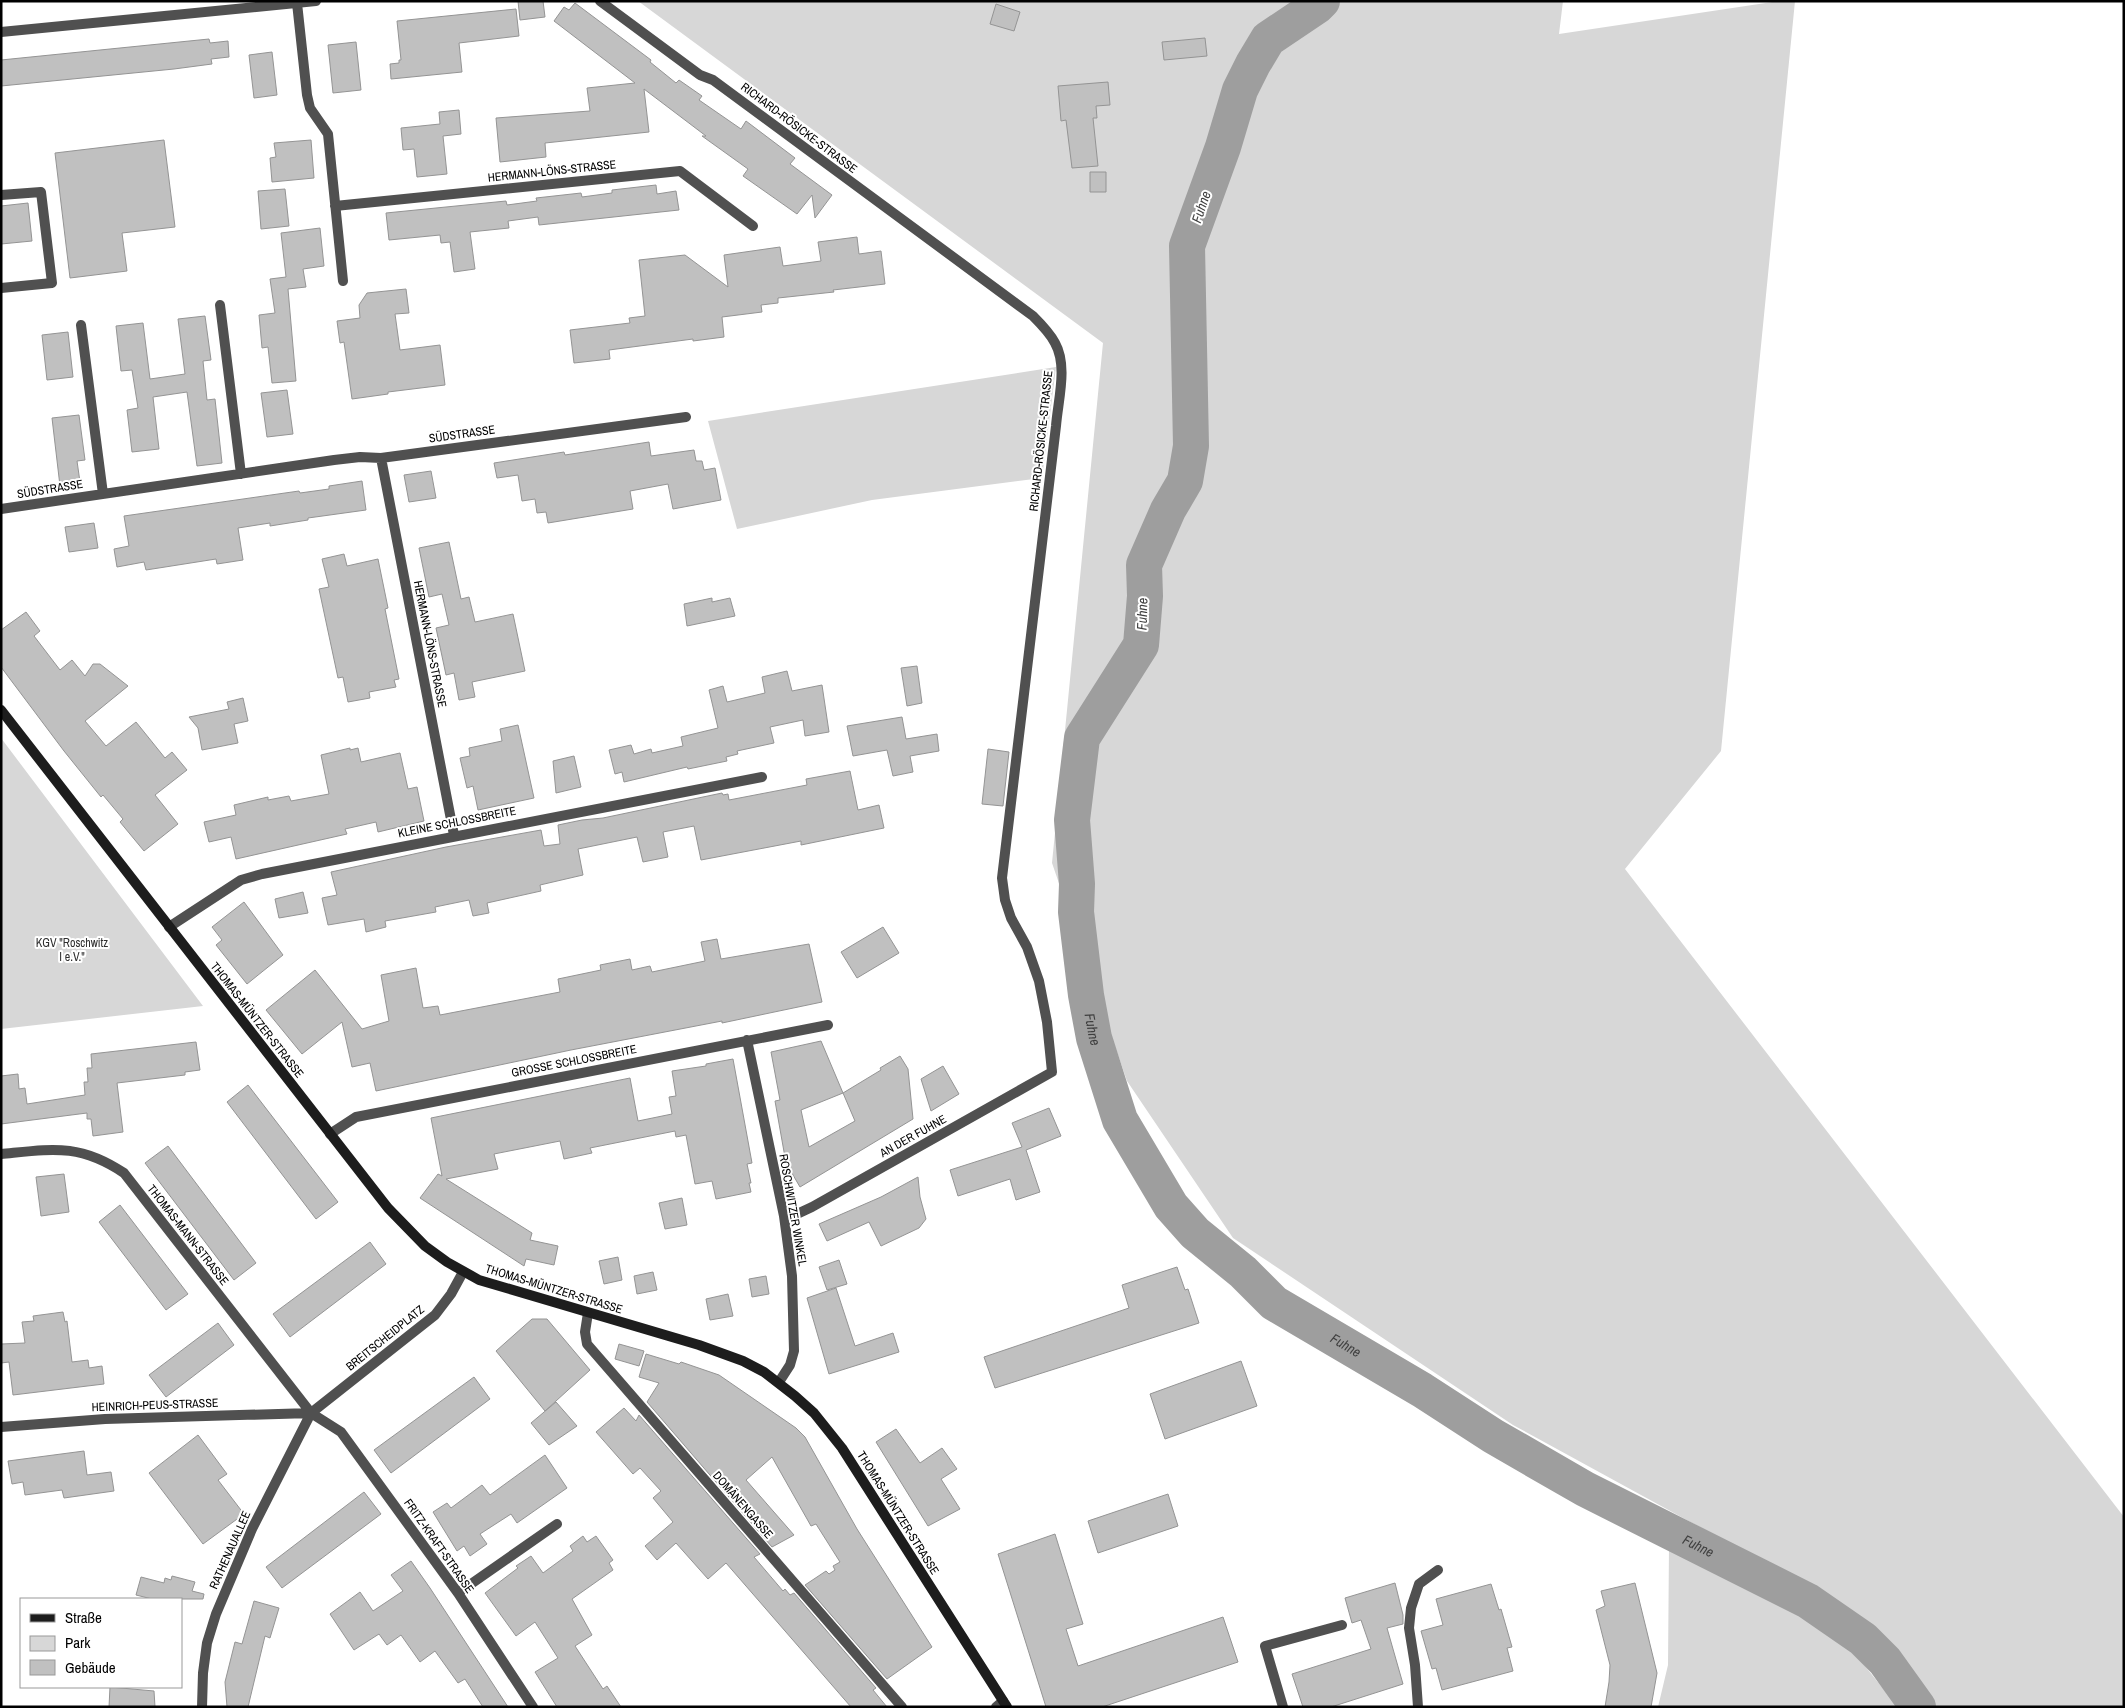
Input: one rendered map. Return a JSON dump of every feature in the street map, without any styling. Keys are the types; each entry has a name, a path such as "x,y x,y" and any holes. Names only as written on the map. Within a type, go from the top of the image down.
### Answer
{"main road":[{"name":"THOMAS-MÜNTZER-STRASSE","path":"1,710 330,1134 406,1228 447,1262 463,1272 495,1286 721,1352 764,1372 778,1382 814,1413 842,1448 1002,1705"}],"street":[{"path":"1,32 316,1"},
{"name":"RICHARD-RÖSICKE-STRASSE","path":"600,1 700,75 713,80 1033,316 1056,344 1062,369 1002,878 1005,900 1011,918 1027,947 1039,981 1047,1022 1052,1072"},
{"path":"297,3 310,108 328,134 342,281"},
{"name":"HERMANN-LÖNS-STRASSE","path":"335,206 680,171 754,226"},
{"path":"1,196 42,192 52,283 1,288"},
{"path":"220,305 242,474"},
{"name":"SÜDSTRASSE","path":"81,324 103,494"},
{"name":"SÜDSTRASSE","path":"1,509 334,460 360,457 381,458 686,417"},
{"name":"HERMANN-LÖNS-STRASSE","path":"381,458 454,836"},
{"name":"KLEINE SCHLOSSBREITE","path":"169,927 241,880 262,874 762,776"},
{"name":"GROSSE SCHLOSSBREITE","path":"330,1134 356,1117 828,1025"},
{"name":"ROSCHWITZER WINKEL","path":"747,1040 784,1216 792,1276 794,1351 790,1365 778,1382"},
{"name":"AN DER FUHNE","path":"784,1216 797,1214 812,1207 1052,1072"},
{"name":"THOMAS-MANN-STRASSE","path":"1,1154 55,1148 105,1160 124,1173 311,1413"},
{"name":"BREITSCHEIDPLATZ","path":"311,1413 435,1315 451,1294 463,1272"},
{"name":"DOMÄNENGASSE","path":"588,1313 585,1339 593,1351 902,1707"},
{"name":"HEINRICH-PEUS-STRASSE","path":"1,1427 105,1419 311,1413"},
{"name":"FRITZ-KRAFT-STRASSE","path":"311,1413 342,1432 458,1593 533,1707"},
{"name":"RATHENAUALLEE","path":"202,1707 203,1673 207,1643 216,1614 252,1528 311,1413"},
{"path":"458,1593 557,1524"},
{"path":"1418,1707 1415,1665 1409,1628 1411,1608 1419,1584 1438,1570"},
{"path":"1283,1707 1265,1646 1342,1625"}],"green space":[{"path":"638,1 1563,1 1559,34 1779,1 1795,1 1721,751 1625,869 2124,1517 2124,1707 1935,1707 1896,1651 1874,1628 1844,1606 1513,1425 1233,1238 1127,1081 1052,863 1103,343"},
{"path":"1056,367 1042,478 872,500 737,529 708,421"},
{"name":"KGV \"Roschwitz I e.V.\"","path":"1,738 203,1006 1,1029"},
{"path":"1669,1546 1839,1634 1898,1707 1658,1707 1668,1665"}],"building":[{"path":"518,1 543,1 545,17 520,20"},
{"path":"575,3 651,60 650,62 676,83 679,80 702,96 699,100 741,129 746,121 795,158 790,164 832,195 815,218 812,195 797,214 743,176 748,169 702,136 706,136 644,89 649,132 545,143 546,157 500,162 496,118 590,111 587,88 635,83 554,21 564,7 569,10"},
{"path":"996,4 1020,12 1014,31 990,24"},
{"path":"516,9 519,36 459,43 462,72 391,79 390,64 399,63 399,60 401,60 397,21"},
{"path":"1205,38 1207,56 1164,60 1162,42"},
{"path":"209,39 210,43 228,41 229,57 211,59 212,64 174,69 1,86 1,60"},
{"path":"356,42 361,90 333,93 328,45"},
{"path":"272,52 277,95 254,98 249,55"},
{"path":"1108,82 1110,105 1096,106 1097,118 1093,118 1098,166 1072,168 1066,120 1061,121 1058,86"},
{"path":"459,110 461,134 443,136 447,174 417,177 414,149 403,150 401,128 440,124 439,112"},
{"path":"164,140 175,227 122,233 127,271 70,278 55,153"},
{"path":"311,140 314,178 272,182 270,158 276,157 274,143"},
{"path":"1090,172 1106,172 1106,192 1090,192"},
{"path":"656,185 657,194 676,191 679,210 539,225 538,217 508,221 509,228 470,232 475,269 454,272 450,242 441,243 440,235 389,240 386,213 506,201 507,205 537,201 536,198 581,193 582,197 612,193 612,190"},
{"path":"285,189 289,226 261,229 258,191"},
{"path":"28,203 32,241 1,244 1,206"},
{"path":"320,228 324,266 303,269 306,287 288,289 296,381 272,383 268,347 262,348 259,315 275,313 270,279 286,277 281,233"},
{"path":"857,237 859,254 881,251 885,284 778,298 778,303 761,305 762,312 722,317 724,337 609,350 610,359 574,363 570,330 630,323 629,318 645,316 639,260 685,255 728,287 724,255 780,247 783,266 821,261 818,242"},
{"path":"406,289 409,313 395,314 400,350 440,345 445,385 388,392 388,394 352,399 344,342 340,343 337,321 360,318 359,305 367,293"},
{"path":"205,316 211,360 203,361 207,400 215,399 222,463 197,466 187,392 153,397 159,449 132,452 127,410 138,408 132,370 121,371 116,326 143,323 150,379 185,374 178,319"},
{"path":"68,332 73,377 47,380 42,335"},
{"path":"287,390 293,434 267,437 261,393"},
{"path":"79,415 85,460 77,461 80,482 60,486 52,418"},
{"path":"649,442 651,456 694,450 696,461 702,461 704,470 715,468 721,500 673,509 668,484 630,491 633,509 548,523 546,512 537,513 535,499 522,501 518,475 497,478 494,463 564,452 565,455"},
{"path":"431,471 436,498 409,502 404,475"},
{"path":"362,481 366,510 308,518 308,520 270,526 270,523 238,528 243,560 217,564 216,559 146,570 144,562 117,567 114,549 129,546 124,516 299,491 300,493 329,489 329,486"},
{"path":"94,523 98,548 69,552 65,527"},
{"path":"449,542 461,599 469,597 475,622 513,614 525,671 472,682 475,697 459,700 454,673 446,675 436,628 449,625 442,594 429,597 419,548"},
{"path":"344,554 347,566 378,559 388,608 385,609 399,679 394,680 396,687 369,692 370,698 348,702 343,677 338,678 319,589 329,587 322,559"},
{"path":"712,598 712,602 730,598 735,616 687,626 684,604"},
{"path":"26,612 40,631 34,636 60,670 72,660 85,676 93,664 100,664 128,686 85,721 106,746 136,722 165,758 172,752 187,770 155,795 178,824 144,851 120,822 123,819 103,795 101,797 64,751 1,667 1,630"},
{"path":"917,666 922,703 907,706 901,668"},
{"path":"787,671 792,691 822,685 829,732 805,736 803,720 770,727 774,743 737,751 738,754 726,757 727,761 688,769 687,767 624,782 622,772 615,774 609,750 631,745 634,754 651,749 652,753 683,746 681,737 718,728 709,690 723,686 727,702 765,693 762,677"},
{"path":"243,698 248,721 234,724 238,743 202,750 198,728 189,717 229,709 227,702"},
{"path":"902,717 906,739 937,734 939,751 910,756 913,772 893,776 887,750 853,756 847,726"},
{"path":"518,725 534,798 478,810 473,786 467,788 460,758 470,756 469,748 502,741 500,729"},
{"path":"350,748 350,750 358,748 361,762 400,753 408,789 417,787 424,821 378,832 376,822 345,829 347,834 236,859 231,837 209,842 204,822 236,815 234,805 268,797 268,800 289,796 291,801 329,794 321,755"},
{"path":"988,749 1009,752 1003,806 982,804"},
{"path":"574,756 581,787 556,793 553,761"},
{"path":"850,771 858,810 879,805 884,828 801,845 801,841 701,860 694,826 663,832 668,857 643,862 637,837 578,849 583,875 540,885 541,891 487,903 489,913 473,916 469,900 435,907 436,912 385,921 386,927 366,932 364,919 328,925 322,898 337,895 331,872 446,847 541,830 544,846 560,844 558,825 603,818 722,793 723,795 728,794 729,800 807,785 806,779"},
{"path":"303,892 308,913 279,918 275,899"},
{"path":"244,902 283,955 247,984 216,945 222,940 212,927"},
{"path":"883,927 899,953 857,978 841,952"},
{"path":"717,939 721,959 809,944 822,1002 722,1023 722,1021 571,1050 376,1091 370,1063 352,1067 342,1022 302,1054 266,1010 315,970 362,1029 389,1021 381,975 416,968 423,1008 438,1006 440,1015 560,992 558,979 601,970 600,965 630,959 632,970 650,966 652,972 705,961 701,942"},
{"path":"821,1041 843,1093 900,1056 908,1069 913,1119 800,1187 786,1163 775,1101 780,1100 771,1052","holes":["843,1093 855,1121 809,1147 801,1110"]},
{"path":"196,1042 200,1070 185,1072 185,1075 117,1083 123,1132 93,1136 91,1119 87,1119 87,1113 1,1124 1,1076 18,1074 19,1089 25,1088 27,1104 85,1095 84,1082 88,1082 87,1068 92,1068 91,1054"},
{"path":"733,1059 752,1163 747,1164 751,1192 716,1199 712,1181 695,1184 686,1135 676,1137 675,1131 590,1148 592,1153 564,1159 560,1141 494,1154 498,1169 446,1179 532,1233 530,1240 558,1246 554,1265 526,1259 524,1266 420,1198 438,1174 442,1176 431,1118 630,1078 638,1121 672,1114 669,1097 676,1096 672,1071 706,1066 706,1064"},
{"path":"943,1066 959,1094 931,1111 921,1079"},
{"path":"248,1085 338,1202 316,1219 227,1102"},
{"path":"1049,1108 1061,1136 1026,1150 1040,1192 1016,1200 1010,1179 958,1196 950,1170 1022,1147 1012,1123"},
{"path":"168,1146 256,1263 234,1280 145,1163"},
{"path":"64,1174 69,1212 41,1216 36,1177"},
{"path":"918,1177 920,1197 926,1219 919,1228 881,1246 869,1222 827,1241 819,1224 881,1197"},
{"path":"682,1198 687,1225 665,1229 659,1203"},
{"path":"120,1205 188,1294 166,1310 99,1222"},
{"path":"370,1242 386,1264 290,1337 273,1314"},
{"path":"618,1257 622,1280 604,1284 599,1261"},
{"path":"839,1260 847,1284 827,1290 819,1267"},
{"path":"1177,1267 1185,1290 1188,1289 1199,1323 995,1388 984,1357 1129,1308 1122,1285"},
{"path":"653,1272 657,1290 637,1294 634,1276"},
{"path":"766,1276 769,1294 752,1297 749,1279"},
{"path":"836,1288 855,1346 893,1333 899,1352 829,1374 807,1298"},
{"path":"728,1294 733,1316 710,1320 706,1299"},
{"path":"63,1312 65,1322 67,1321 72,1362 88,1360 89,1368 102,1366 104,1384 13,1395 9,1362 1,1363 1,1344 25,1343 22,1322 34,1321 33,1316"},
{"path":"532,1319 547,1319 590,1370 545,1411 496,1351"},
{"path":"218,1323 234,1345 166,1397 149,1375"},
{"path":"619,1344 644,1351 639,1366 615,1359"},
{"path":"646,1354 679,1364 681,1362 719,1375 796,1428 805,1437 857,1529 932,1647 887,1679 805,1585 826,1571 829,1574 835,1570 833,1566 840,1562 816,1524 811,1526 772,1457 746,1480 794,1535 772,1547 647,1402 659,1383 639,1377"},
{"path":"1241,1361 1257,1406 1165,1439 1150,1394"},
{"path":"474,1377 490,1399 391,1473 374,1450"},
{"path":"556,1402 577,1426 549,1445 531,1423"},
{"path":"624,1408 636,1421 639,1415 760,1554 754,1557 783,1591 785,1589 790,1595 794,1593 876,1688 873,1690 887,1707 851,1707 726,1563 708,1579 676,1543 657,1560 645,1546 673,1522 653,1498 661,1491 640,1468 633,1474 596,1432"},
{"path":"896,1429 920,1463 942,1448 957,1469 941,1479 960,1509 928,1526 876,1442"},
{"path":"198,1435 227,1474 218,1480 244,1514 203,1544 149,1473"},
{"path":"84,1451 87,1475 111,1472 114,1491 64,1498 62,1490 25,1495 23,1482 12,1484 8,1461"},
{"path":"545,1455 567,1488 517,1523 511,1514 480,1534 487,1544 470,1556 464,1546 457,1551 433,1512 447,1503 451,1508 482,1485 490,1495"},
{"path":"364,1492 381,1514 282,1588 266,1567"},
{"path":"1168,1494 1178,1526 1098,1553 1088,1521"},
{"path":"1055,1534 1083,1624 1066,1629 1078,1666 1223,1617 1238,1662 1102,1707 1046,1707 998,1554"},
{"path":"583,1536 587,1542 596,1536 613,1560 609,1563 613,1570 572,1599 592,1635 575,1646 603,1689 607,1686 621,1707 557,1707 535,1672 558,1658 535,1622 516,1636 485,1593 518,1568 516,1566 531,1556 543,1573 573,1551 570,1546"},
{"path":"411,1561 508,1707 483,1707 465,1679 458,1683 435,1651 420,1662 401,1635 387,1645 379,1634 354,1650 330,1614 360,1592 373,1611 403,1591 391,1575"},
{"path":"172,1576 195,1582 192,1591 204,1594 203,1599 148,1598 136,1595 141,1577 164,1583 165,1578 171,1580"},
{"path":"1395,1583 1403,1615 1403,1624 1387,1628 1403,1684 1331,1707 1303,1707 1292,1674 1371,1649 1361,1620 1352,1623 1345,1598"},
{"path":"1635,1583 1657,1673 1651,1707 1605,1707 1610,1665 1596,1610 1605,1606 1601,1591"},
{"path":"1491,1584 1499,1610 1501,1609 1512,1647 1507,1648 1513,1671 1442,1690 1436,1668 1432,1669 1421,1631 1443,1625 1436,1599"},
{"path":"254,1601 279,1608 270,1638 265,1636 248,1707 227,1707 225,1682 235,1642 242,1644"},
{"path":"110,1688 154,1691 155,1707 109,1707"}],"waterway":[{"name":"Fuhne","path":"1322,1 1268,39 1253,64 1240,90 1223,147 1187,246 1191,446 1185,481 1168,510 1144,565 1145,596 1141,645 1082,738 1072,820 1077,884 1076,912 1086,995 1094,1038 1120,1120 1171,1206 1195,1233 1243,1272 1274,1303 1422,1390 1493,1436 1585,1489 1808,1601 1863,1639 1885,1661 1918,1707"}]}
